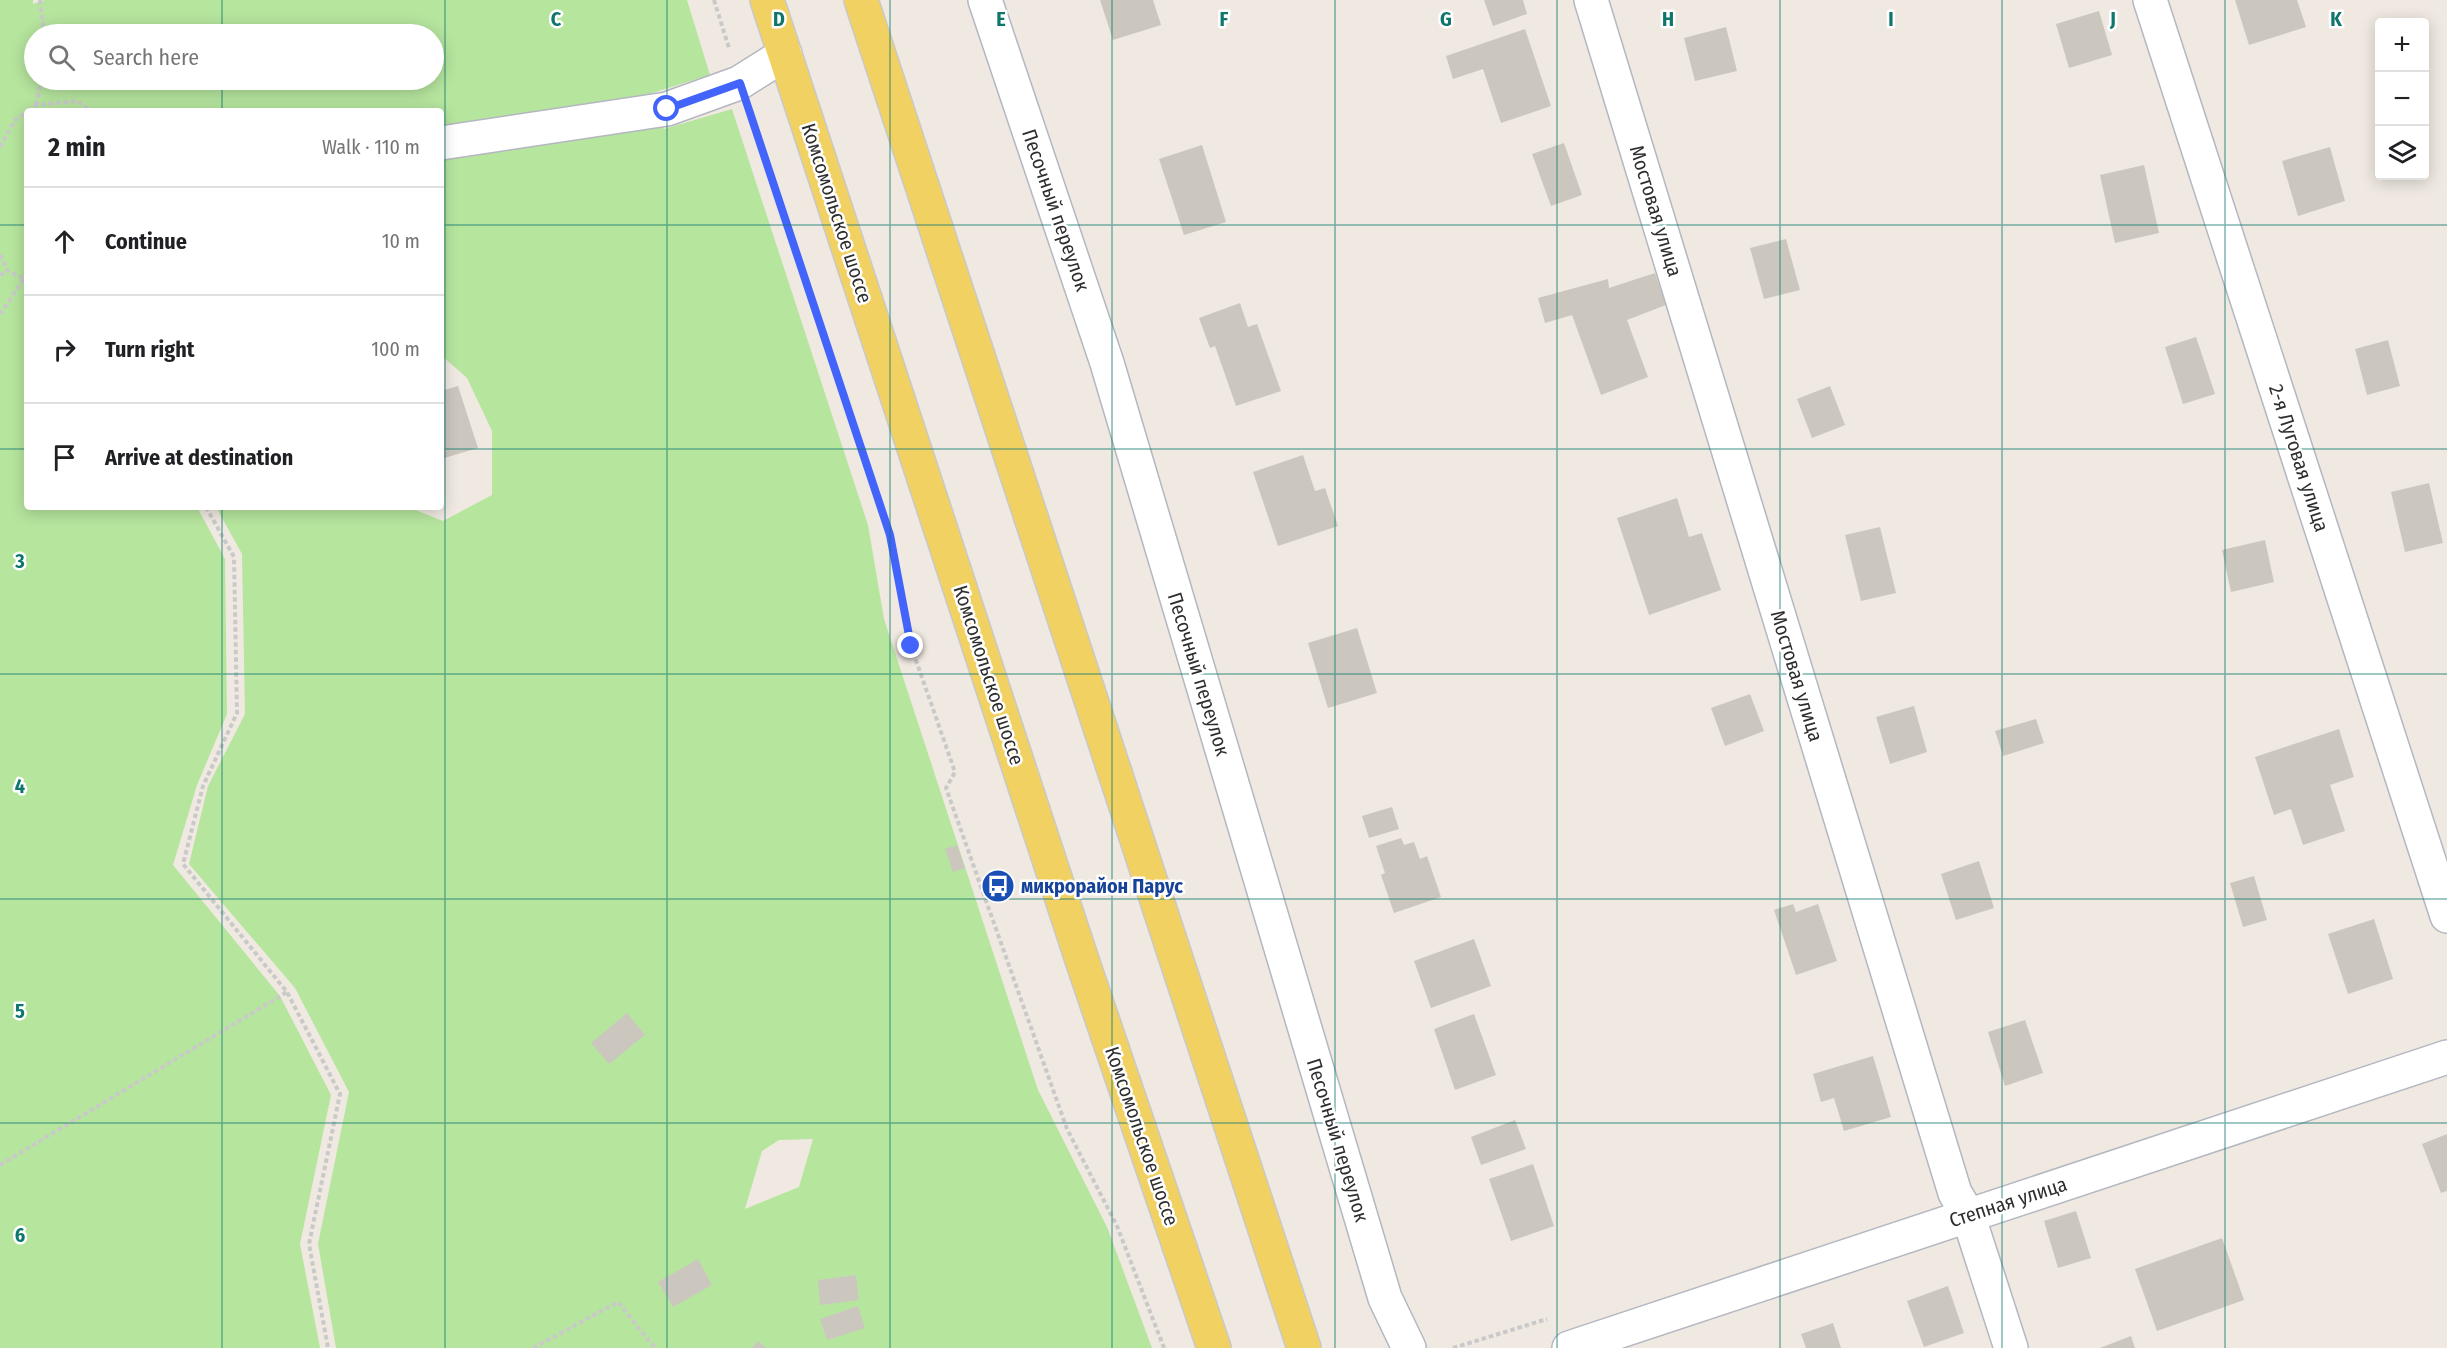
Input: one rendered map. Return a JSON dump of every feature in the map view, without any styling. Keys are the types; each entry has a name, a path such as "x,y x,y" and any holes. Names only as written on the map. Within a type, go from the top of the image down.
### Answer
{"main road":[{"name":"Комсомольское шоссе","path":"767,0 1083,963 1214,1348"},
{"path":"861,0 1304,1348"}],"street":[{"name":"Песочный переулок","path":"985,0 1107,363 1385,1298 1409,1348"},
{"name":"Мостовая улица","path":"1591,0 1955,1193 1968,1215 2011,1348"},
{"name":"2-я Луговая улица","path":"2150,0 2447,916"},
{"path":"444,143 667,109 740,83 785,54"},
{"name":"Степная улица","path":"1569,1348 2447,1057"}],"path":[{"path":"39,0 43,24"},
{"path":"714,0 890,535 911,646 955,771 946,788 1067,1129 1117,1226 1164,1348"},
{"path":"36,105 39,90"},
{"path":"32,108 36,105 78,101 87,108"},
{"path":"0,147 15,120 24,113"},
{"path":"0,255 8,271 24,278"},
{"path":"0,274 8,271"},
{"path":"0,314 24,282"},
{"path":"208,510 234,557 237,713 203,786 183,864 287,992 340,1094 309,1244 328,1348"},
{"path":"0,1165 287,992"},
{"path":"533,1348 618,1302 655,1348"}],"green space":[{"path":"0,0 33,0 33,4 45,0 687,0 710,75 652,93 664,129 732,109 868,525 884,619 1038,1090 1107,1227 1152,1348 336,1348 318,1244 349,1092 295,988 189,864 208,786 245,714 242,554 218,510 416,510 443,521 492,495 492,431 467,378 444,358 444,108 24,108 24,510 199,510 225,559 227,714 197,785 173,865 280,996 331,1095 300,1244 320,1348 0,1348","holes":["813,1139 799,1187 745,1209 762,1151 779,1140"]}],"building":[{"path":"1100,0 1153,0 1161,25 1113,40"},
{"path":"1484,0 1523,0 1527,14 1493,26"},
{"path":"2235,0 2297,0 2306,27 2249,45"},
{"path":"2099,11 2112,55 2069,68 2056,24"},
{"path":"1726,27 1737,71 1695,81 1684,38"},
{"path":"1525,29 1551,106 1501,123 1483,69 1453,79 1446,56"},
{"path":"1564,143 1582,195 1551,206 1532,154"},
{"path":"1202,145 1226,222 1184,235 1159,159"},
{"path":"2330,147 2345,201 2298,216 2282,161"},
{"path":"2144,165 2159,233 2115,243 2100,175"},
{"path":"1786,239 1800,290 1764,299 1750,248"},
{"path":"1655,273 1666,305 1627,320 1648,377 1601,395 1572,315 1545,323 1538,298 1608,279 1609,288"},
{"path":"1240,303 1248,327 1257,324 1281,391 1236,406 1215,346 1210,348 1199,318"},
{"path":"2196,337 2215,394 2183,404 2165,347"},
{"path":"2388,340 2400,386 2367,395 2355,349"},
{"path":"458,386 478,448 444,458 444,390"},
{"path":"1830,386 1845,425 1812,438 1797,399"},
{"path":"1303,455 1315,491 1325,488 1338,526 1278,546 1253,472"},
{"path":"2429,483 2443,543 2405,552 2391,492"},
{"path":"1677,498 1689,537 1702,533 1721,590 1649,615 1617,518"},
{"path":"1880,527 1896,593 1861,601 1845,535"},
{"path":"2265,540 2274,582 2231,592 2222,550"},
{"path":"1357,628 1377,693 1328,708 1308,643"},
{"path":"1750,694 1764,731 1725,746 1711,708"},
{"path":"1914,706 1927,752 1890,764 1876,717"},
{"path":"2036,719 2044,743 2003,756 1995,731"},
{"path":"2339,729 2354,777 2330,785 2345,831 2303,845 2291,809 2274,815 2255,757"},
{"path":"1392,807 1399,829 1369,838 1362,816"},
{"path":"1401,838 1404,845 1414,842 1420,859 1427,856 1441,897 1394,913 1381,875 1385,873 1376,846"},
{"path":"957,845 965,868 953,872 945,849"},
{"path":"1979,861 1994,908 1956,920 1941,874"},
{"path":"2254,876 2267,920 2243,927 2230,883"},
{"path":"1793,904 1796,912 1818,904 1837,961 1796,975 1774,910"},
{"path":"2374,919 2393,979 2348,994 2328,934"},
{"path":"1474,939 1491,986 1431,1008 1414,961"},
{"path":"627,1013 645,1035 609,1064 591,1043"},
{"path":"1474,1014 1496,1075 1455,1090 1434,1029"},
{"path":"2025,1020 2043,1073 2005,1086 1988,1032"},
{"path":"1873,1056 1891,1117 1844,1131 1834,1098 1821,1102 1813,1074"},
{"path":"1515,1120 1526,1149 1481,1165 1471,1137"},
{"path":"2447,1134 2447,1191 2441,1193 2422,1144"},
{"path":"1533,1164 1554,1226 1511,1241 1489,1179"},
{"path":"2076,1211 2091,1258 2058,1268 2044,1221"},
{"path":"2222,1238 2244,1300 2157,1331 2135,1269"},
{"path":"698,1259 712,1285 673,1307 658,1282"},
{"path":"856,1275 859,1300 820,1305 818,1280"},
{"path":"1948,1286 1964,1333 1924,1347 1907,1301"},
{"path":"858,1306 865,1328 827,1340 820,1319"},
{"path":"1833,1323 1841,1348 1806,1348 1801,1334"},
{"path":"2131,1336 2135,1348 2100,1348"},
{"path":"758,1341 766,1348 752,1348"}],"place":[{"name":"микрорайон Парус","path":"998,886"}],"route":[{"path":"667,109 740,83 890,535 911,646"}]}
